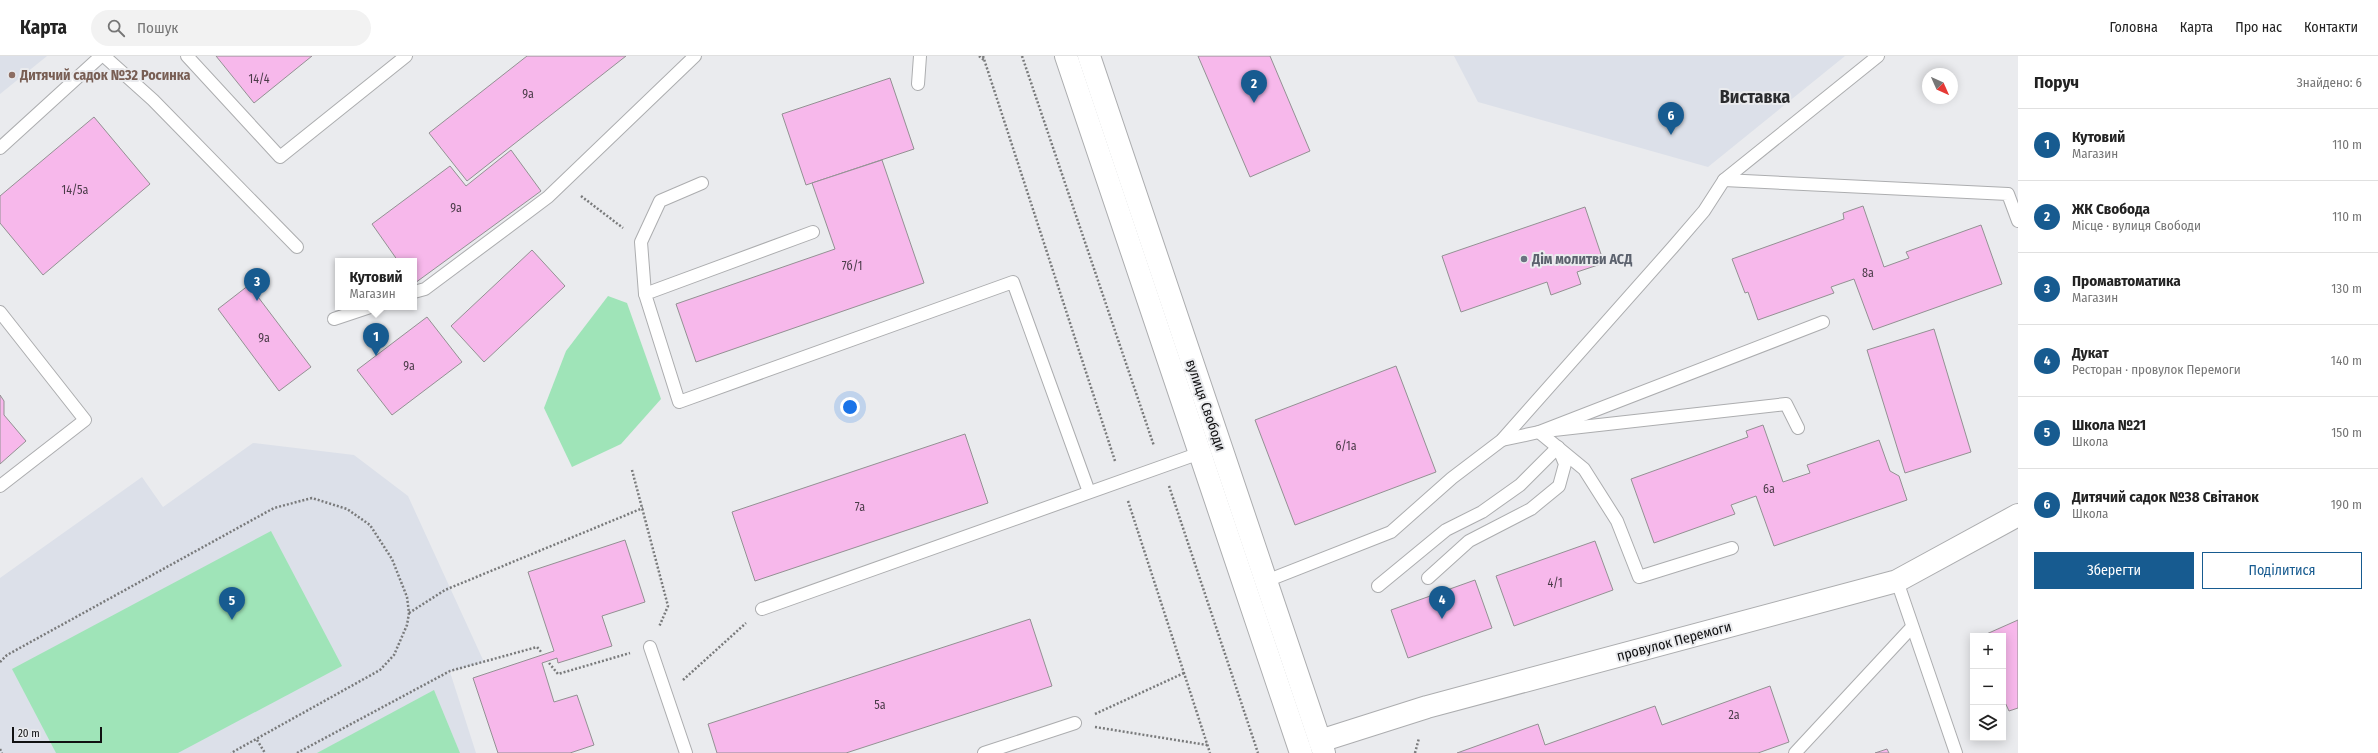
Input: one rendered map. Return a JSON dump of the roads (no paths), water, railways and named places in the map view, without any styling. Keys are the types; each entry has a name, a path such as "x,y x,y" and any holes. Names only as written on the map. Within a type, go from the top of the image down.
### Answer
{"main road":[{"name":"вулиця Свободи","path":"1066,56 1301,753"},
{"name":"вулиця Свободи","path":"1089,56 1322,747"},
{"name":"провулок Перемоги","path":"1322,747 1427,707 1897,581 2018,515"}],"lane":[{"path":"0,148 103,56 153,100 297,247"},
{"path":"187,56 280,158 406,56"},
{"path":"417,291 425,289 548,196 695,56"},
{"path":"918,84 920,56"},
{"path":"1266,581 1391,532 1452,478 1502,440 1678,241 1704,210 1724,180 1878,56"},
{"path":"1724,180 2008,194 2018,221"},
{"path":"702,183 660,201 641,242 645,294 679,402 1013,282 1089,492"},
{"path":"645,294 812,232"},
{"path":"334,319 361,310"},
{"path":"0,312 85,420 0,486"},
{"path":"1539,432 1823,322"},
{"path":"1502,440 1539,432 1786,404 1798,428"},
{"path":"1539,432 1584,468 1617,521 1640,577 1732,548"},
{"path":"1428,578 1469,541 1531,509 1559,486 1565,464 1558,447"},
{"path":"1378,586 1446,530 1482,512 1520,485 1558,447"},
{"path":"762,609 1200,453"},
{"path":"1897,581 1956,753"},
{"path":"1795,753 1912,627"},
{"path":"650,647 686,753"},
{"path":"984,753 1074,723"}],"place":[{"name":"Дитячий садок №32 Росинка","path":"12,75"},
{"name":"ЖК Свобода","path":"1254,103"},
{"name":"Дитячий садок №38 Світанок","path":"1671,135"},
{"name":"Дім молитви АСД","path":"1524,259"},
{"name":"Промавтоматика","path":"257,301"},
{"name":"Кутовий","path":"376,356"},
{"name":"Дукат","path":"1442,619"},
{"name":"Школа №21","path":"232,620"}],"district":[{"name":"Виставка","path":"1755,97"}]}
